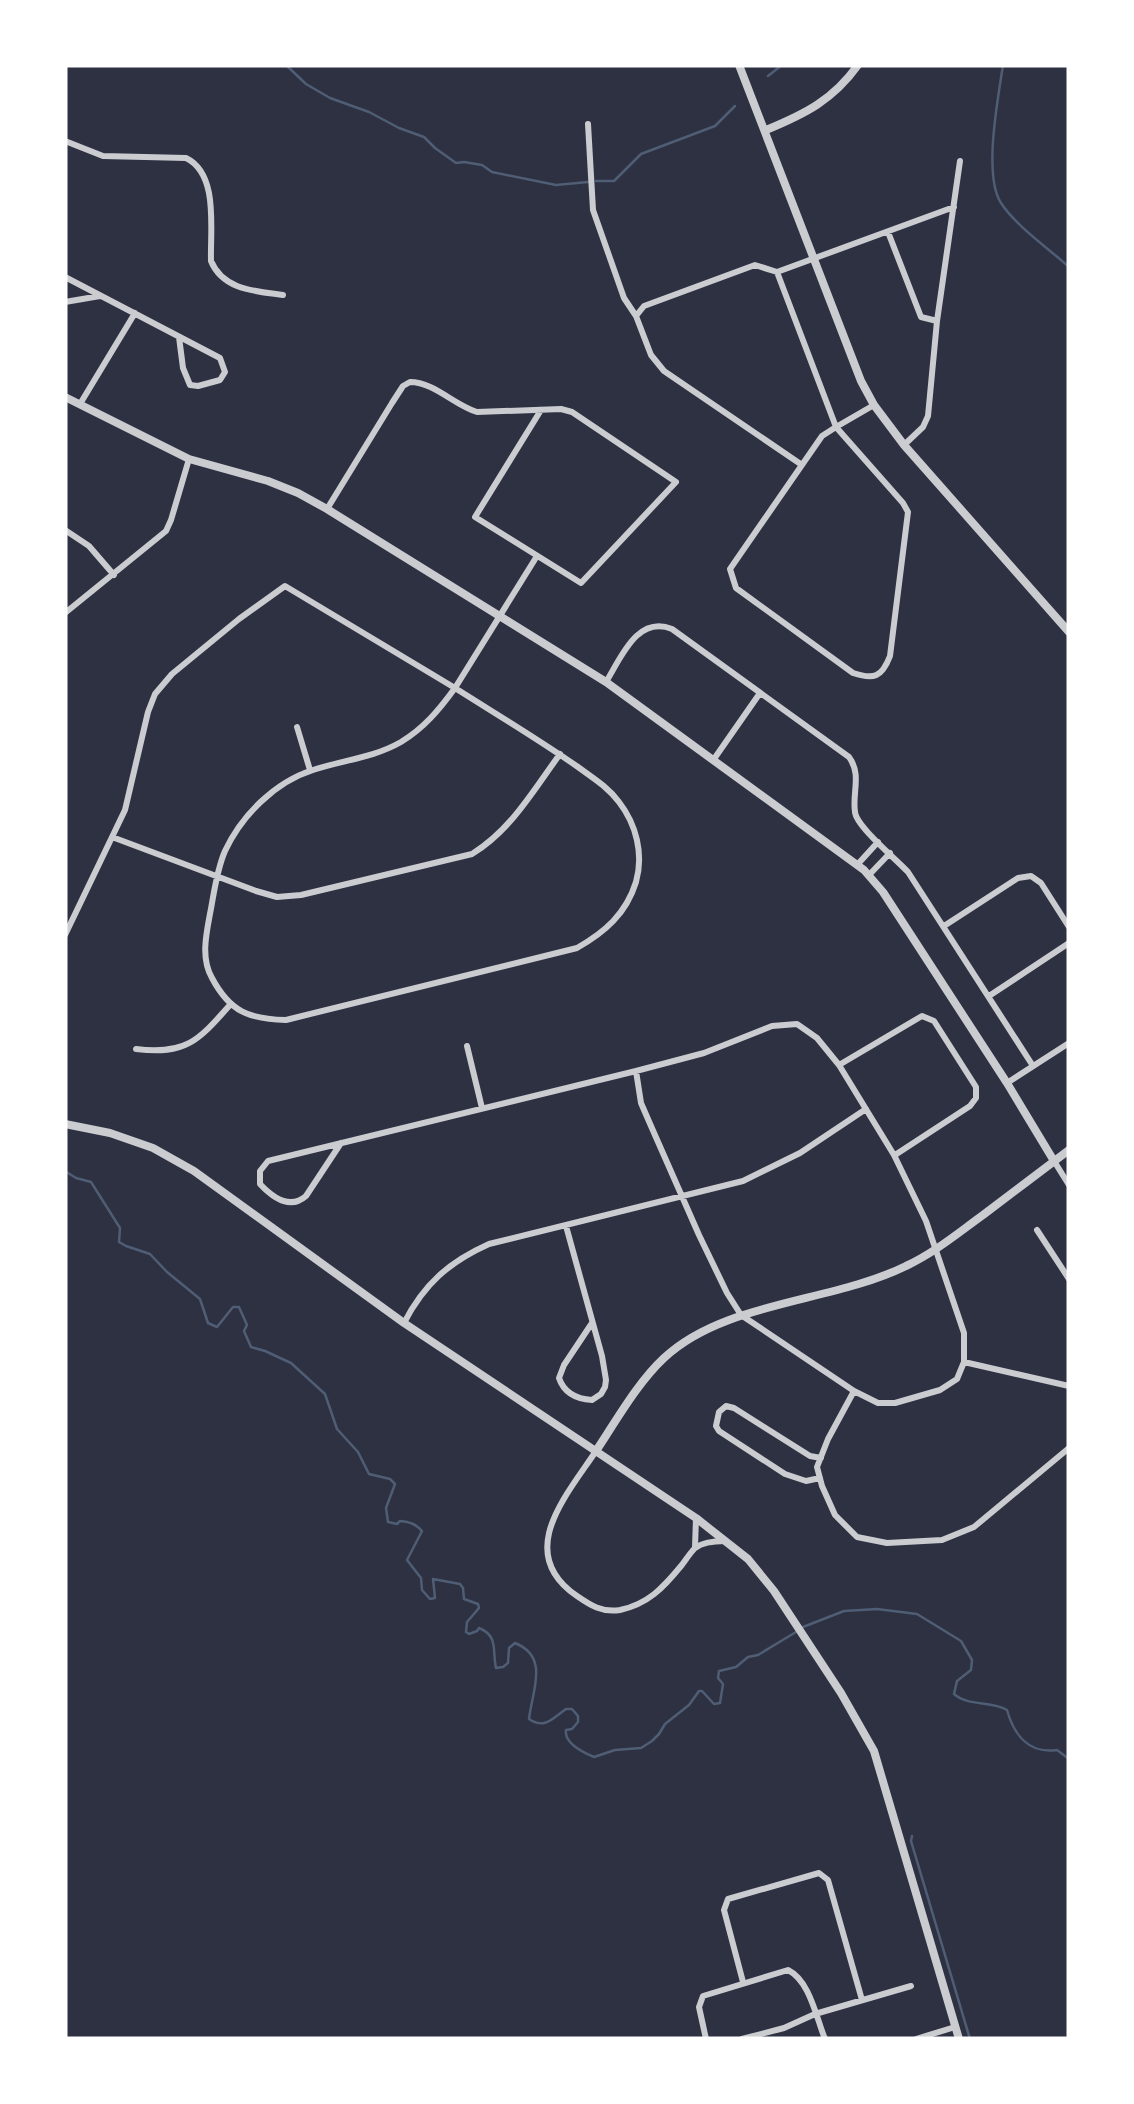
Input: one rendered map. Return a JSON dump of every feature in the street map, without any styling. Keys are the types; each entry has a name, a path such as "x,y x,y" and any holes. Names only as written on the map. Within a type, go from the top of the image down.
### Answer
{"street":[{"path":"739,65 874,405 1069,632"},
{"path":"766,130 804,114 826,99 843,86 858,65"},
{"path":"588,124 598,226 624,298 636,316 651,356 664,370 802,465"},
{"path":"65,141 104,156 186,158 198,164 208,182 211,261 216,273 239,288 283,295"},
{"path":"904,444 923,427 928,416 960,160"},
{"path":"636,316 644,306 756,265 778,272 954,207"},
{"path":"888,232 920,316 938,321"},
{"path":"778,272 836,427 908,512 890,656 878,675 866,678 853,673 736,588 730,569 822,436 836,427 874,405"},
{"path":"65,277 220,358 225,372 220,380 190,385 183,368 179,337"},
{"path":"65,302 101,296"},
{"path":"80,404 135,314"},
{"path":"327,509 403,386 410,382 424,384 478,412 561,409 572,412 676,482 581,583 475,517 541,410"},
{"path":"65,397 189,459 268,481 327,509 606,682 870,875 1069,1184"},
{"path":"65,613 166,532 189,459"},
{"path":"65,530 89,546 114,575"},
{"path":"65,935 126,810 155,694 172,674 284,586 455,688 560,754 618,801 636,834 639,871 626,906 598,937 577,948 286,1020 263,1020 230,1005 207,971 205,942 217,876 238,828 256,805 279,786 310,770 376,754 398,744 434,716 455,688 537,556"},
{"path":"606,682 637,634 654,625 672,629 850,757 857,773 854,815 862,828 908,872 1033,1066"},
{"path":"714,759 760,693"},
{"path":"297,727 310,770"},
{"path":"112,837 278,897 301,895 472,854 510,825 560,754"},
{"path":"856,865 878,842"},
{"path":"870,875 890,853"},
{"path":"944,926 1018,878 1030,876 1041,883 1069,927"},
{"path":"989,996 1069,943"},
{"path":"136,1049 161,1052 181,1048 211,1027 230,1005"},
{"path":"839,1066 922,1016 934,1021 976,1088 976,1098 970,1106 894,1155"},
{"path":"341,1143 299,1202 282,1201 260,1184 260,1171 268,1161 482,1108 636,1071 704,1053 772,1026 797,1024 817,1038 839,1066 894,1155 926,1221 964,1334 964,1362 957,1379 940,1390 895,1404 878,1403 741,1315 713,1264 641,1102 636,1071"},
{"path":"1007,1084 1069,1043"},
{"path":"467,1046 482,1108"},
{"path":"404,1322 416,1299 445,1268 470,1252 743,1181 800,1153 866,1109"},
{"path":"65,1124 110,1133 153,1148 194,1171 404,1322 696,1518 748,1558 774,1591 874,1751 959,2039"},
{"path":"728,1541 713,1541 695,1548 650,1600 620,1610 599,1609 564,1587 549,1564 550,1526 562,1502 663,1358 708,1328 741,1315 875,1280 935,1250 1069,1150"},
{"path":"566,1226 592,1323 606,1380 606,1388 592,1400 570,1394 559,1378 592,1323"},
{"path":"1037,1230 1069,1280"},
{"path":"964,1362 1069,1386"},
{"path":"854,1391 817,1468 836,1514 857,1537 887,1543 942,1540 974,1527 1069,1448"},
{"path":"820,1478 806,1481 785,1474 719,1431 718,1412 726,1406 734,1408 810,1456 821,1458"},
{"path":"695,1548 696,1518"},
{"path":"744,1982 724,1910 728,1899 820,1873 828,1880 862,2000"},
{"path":"706,2039 699,2007 704,1996 783,1970 794,1972 807,1991 825,2039"},
{"path":"742,2039 911,1986"},
{"path":"916,2039 955,2028"}],"waterway":[{"path":"286,65 306,84 330,98 424,137 456,163 482,165 492,172 556,185 588,182"},
{"path":"768,76 782,65"},
{"path":"1003,65 993,136 996,190 1015,220 1069,267"},
{"path":"596,181 614,181 641,154 715,126 735,106"},
{"path":"65,1171 91,1182 120,1228 119,1242 150,1254 200,1299 208,1323 217,1327 233,1307 239,1307 251,1347 291,1363 325,1394 337,1429 358,1452 369,1474 395,1484 386,1508 388,1522 410,1523 422,1531 407,1560 421,1578 422,1590 430,1599 435,1598 433,1579 460,1584 464,1599 479,1608 467,1622 466,1632 479,1628 490,1635 496,1668 508,1663 509,1648 515,1643 532,1657 536,1676 529,1719 544,1723 572,1709 578,1722 566,1730 566,1735 579,1750 594,1757 641,1748 699,1691 714,1704 720,1703 723,1684 718,1678 719,1671 736,1667 796,1632"},
{"path":"803,1627 844,1611 877,1609 917,1614 961,1641 972,1660 971,1670 957,1681 954,1694 966,1701 1007,1710 1024,1741 1038,1749 1057,1750 1069,1759"},
{"path":"912,1836 970,2039"}]}
